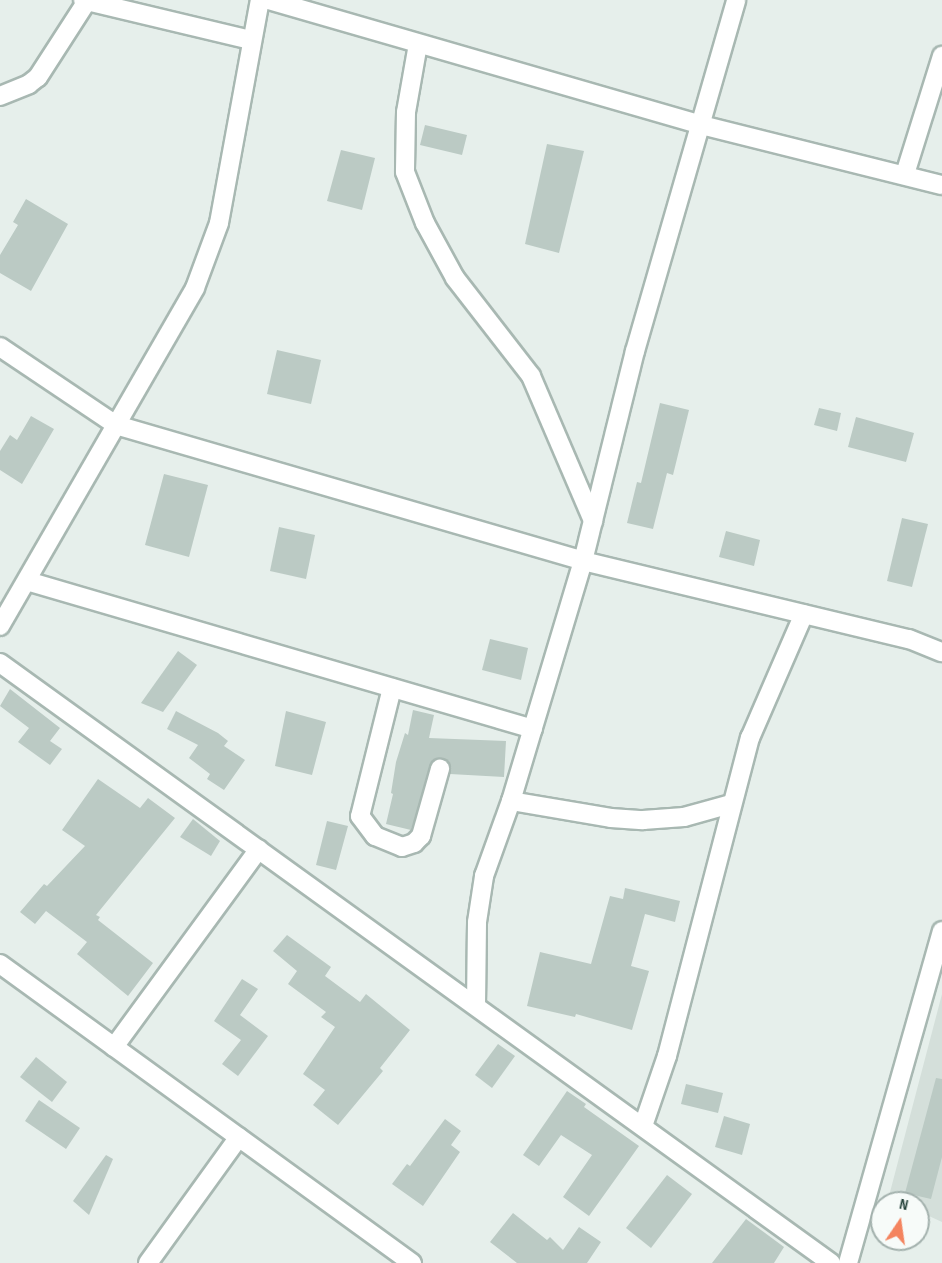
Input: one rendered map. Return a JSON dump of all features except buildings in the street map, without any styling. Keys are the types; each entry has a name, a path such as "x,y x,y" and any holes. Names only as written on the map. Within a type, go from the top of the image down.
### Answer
{"street":[{"path":"1,622 27,581 195,288 219,223 260,0"},
{"path":"269,0 701,125 942,185"},
{"path":"476,1005 480,897 583,561 641,330 736,0"},
{"path":"0,96 29,84 38,77 85,1 251,40"},
{"path":"418,44 406,112 405,172 425,223 455,278 531,376 593,521"},
{"path":"905,174 942,56"},
{"path":"0,347 116,425 583,561 924,643 942,652"},
{"path":"27,581 533,729"},
{"path":"643,1126 667,1056 750,738 804,614"},
{"path":"0,663 831,1263"},
{"path":"392,688 360,816 375,836 402,847 414,843 421,836 440,769"},
{"path":"511,801 611,818 643,820 684,817 731,804"},
{"path":"114,1047 259,849"},
{"path":"848,1263 942,931"},
{"path":"0,964 412,1263"},
{"path":"148,1263 238,1137"}],"shaded area":[{"path":"942,994 942,1222 930,1216 930,1191 890,1191"}]}
